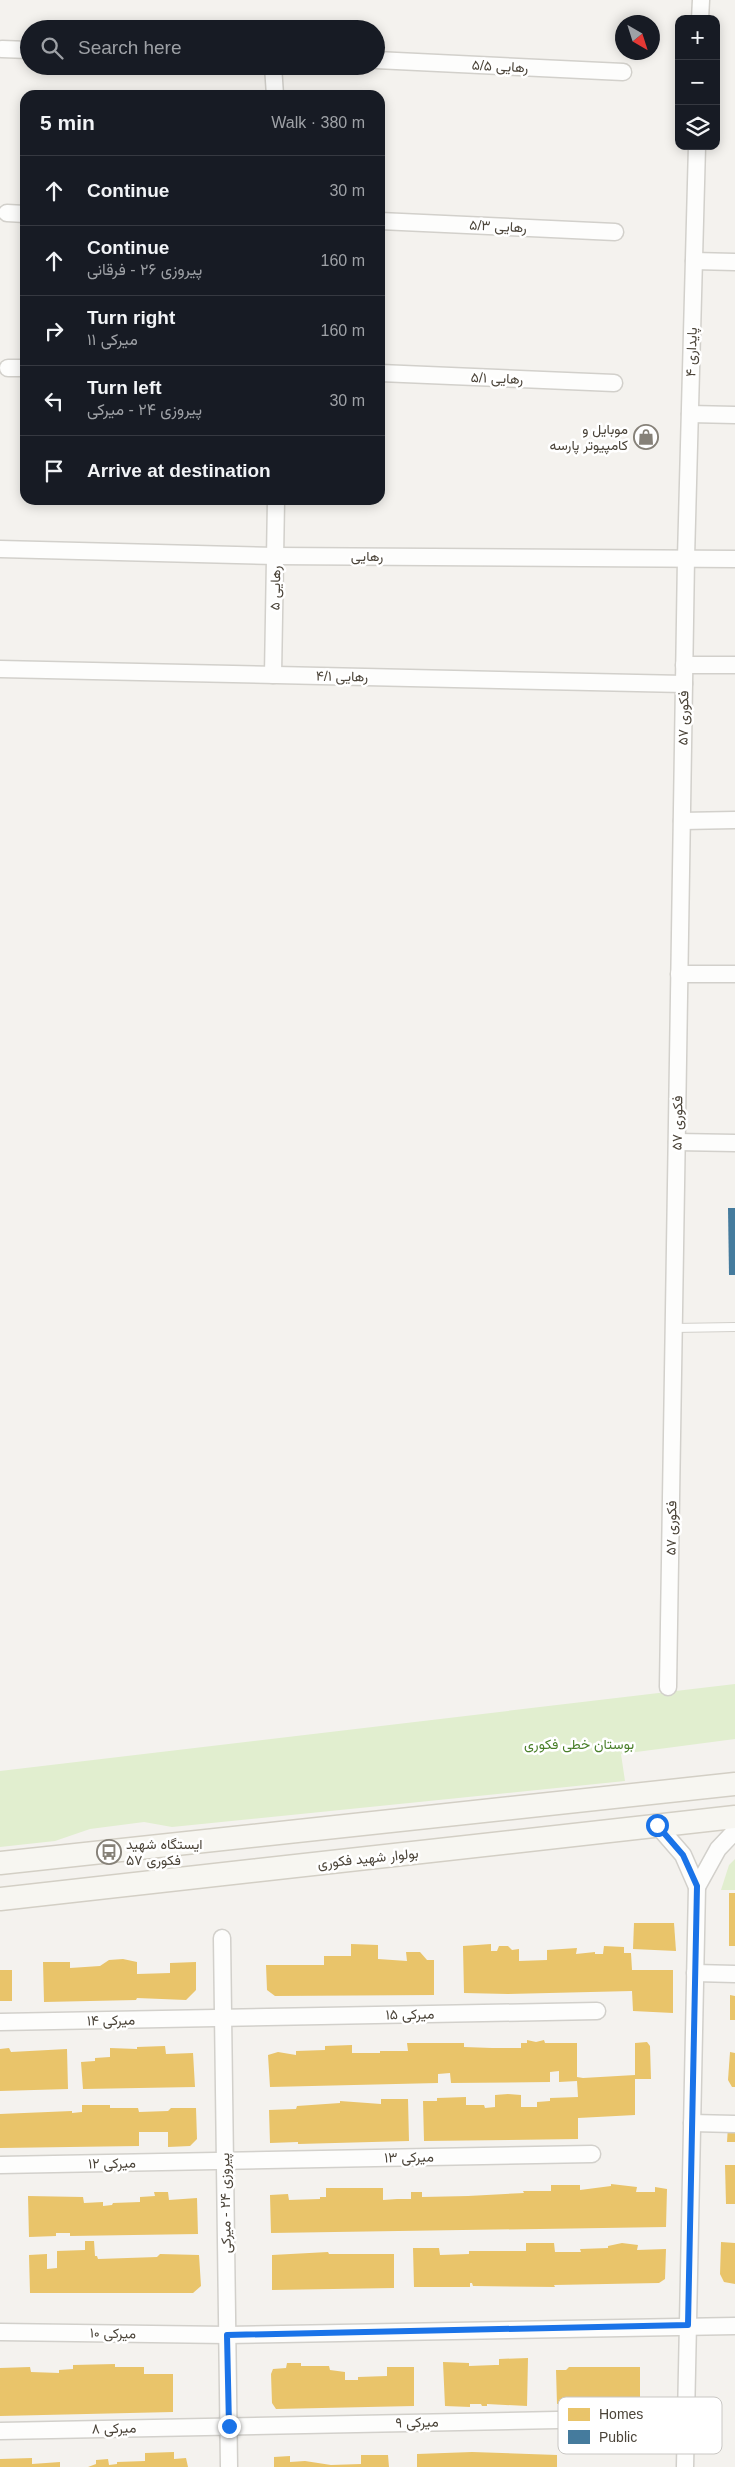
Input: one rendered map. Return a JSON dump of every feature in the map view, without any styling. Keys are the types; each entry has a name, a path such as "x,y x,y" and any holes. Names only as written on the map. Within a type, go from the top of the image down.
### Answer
{"main road":[{"path":"0,1864 735,1784"},
{"name":"بولوار شهید فکوری","path":"0,1899 735,1816"}],"street":[{"path":"700,15 701,0"},
{"path":"2,49 20,50"},
{"name":"رهایی ۵/۵","path":"385,60 623,72"},
{"path":"273,75 274,90"},
{"name":"پایداری ۴","path":"686,558 697,150"},
{"path":"7,213 20,214"},
{"name":"رهایی ۵/۳","path":"385,221 615,232"},
{"path":"694,261 735,262"},
{"path":"8,368 20,368"},
{"name":"رهایی ۵/۱","path":"385,373 614,383"},
{"path":"690,414 735,415"},
{"name":"رهایی ۵","path":"273,675 276,505"},
{"name":"رهایی","path":"0,549 275,556 735,559"},
{"name":"فکوری ۵۷","path":"668,1687 686,558"},
{"path":"684,665 735,665"},
{"name":"رهایی ۴/۱","path":"0,669 684,684"},
{"path":"682,821 735,820"},
{"path":"679,974 735,974"},
{"path":"677,1142 735,1143"},
{"path":"657,1825 683,1855 697,1886 687,2397"},
{"path":"697,1886 718,1849 735,1831"},
{"name":"پیروزی ۲۴ - میرکی","path":"222,1938 229,2467"},
{"path":"695,1973 735,1974"},
{"name":"میرکی ۱۵","path":"223,2018 597,2011"},
{"name":"میرکی ۱۴","path":"0,2022 223,2018"},
{"path":"692,2123 735,2124"},
{"name":"میرکی ۱۳","path":"225,2161 592,2154"},
{"name":"میرکی ۱۲","path":"0,2165 225,2161"},
{"name":"میرکی ۱۰","path":"0,2332 227,2335 688,2325 735,2326"},
{"name":"میرکی ۹","path":"229,2426 558,2420"},
{"name":"میرکی ۸","path":"0,2430 229,2426"},
{"path":"686,2454 686,2467"}],"lane":[{"path":"674,1328 735,1327"}],"green space":[{"name":"بوستان خطی فکوری","path":"735,1684 735,1739 621,1754 625,1781 172,1827 144,1822 90,1829 55,1841 0,1847 0,1771"},
{"path":"735,1859 735,1890 721,1890 729,1865"}],"building: Homes":[{"path":"729,1893 735,1893 735,1946 729,1946"},
{"path":"634,1923 674,1923 676,1951 633,1949"},
{"path":"351,1944 378,1945 378,1959 407,1961 406,1952 420,1952 427,1960 434,1960 434,1995 275,1996 267,1990 266,1965 324,1965 324,1956 351,1956"},
{"path":"491,1944 491,1951 497,1951 499,1946 508,1946 512,1950 519,1949 519,1961 547,1960 547,1950 577,1948 576,1954 595,1952 595,1954 603,1954 604,1946 624,1947 624,1953 631,1953 632,1970 673,1970 673,2013 633,2011 632,1991 508,1994 464,1993 463,1946"},
{"path":"123,1959 137,1962 137,1974 170,1973 170,1963 196,1962 196,1990 186,2000 137,1998 136,2000 44,2002 43,1962 70,1962 70,1968 100,1966 109,1960"},
{"path":"0,1970 12,1970 12,2001 0,2001"},
{"path":"730,1995 735,1996 735,2020 730,2020"},
{"path":"527,2040 536,2042 544,2040 545,2043 577,2043 577,2077 583,2078 635,2075 635,2043 647,2042 650,2046 651,2079 635,2079 635,2115 578,2118 578,2139 424,2141 423,2101 437,2101 437,2098 466,2097 466,2105 484,2105 485,2108 495,2107 495,2095 508,2094 521,2095 521,2107 537,2107 537,2102 550,2101 550,2098 578,2097 577,2081 559,2082 559,2071 550,2072 550,2082 451,2083 450,2073 438,2074 438,2083 270,2087 268,2055 278,2052 296,2055 296,2051 325,2050 325,2046 352,2045 352,2053 380,2053 380,2051 408,2051 407,2043 464,2043 464,2047 521,2048 521,2043 527,2043"},
{"path":"165,2046 166,2054 193,2053 195,2087 83,2089 81,2062 95,2061 95,2058 110,2057 110,2048 137,2049 137,2047"},
{"path":"9,2048 11,2052 67,2049 68,2089 0,2091 0,2049"},
{"path":"730,2052 735,2053 735,2087 732,2087 728,2080"},
{"path":"381,2099 408,2099 409,2141 270,2143 269,2110 296,2109 297,2106 340,2103 340,2101 381,2104"},
{"path":"82,2105 138,2108 139,2112 168,2111 171,2108 196,2108 197,2139 190,2146 168,2147 168,2132 139,2132 139,2146 0,2148 0,2114 82,2112"},
{"path":"728,2126 735,2126 735,2142 727,2142"},
{"path":"725,2165 735,2165 735,2204 726,2204"},
{"path":"611,2184 637,2187 636,2192 655,2192 655,2187 667,2189 666,2227 271,2233 270,2195 288,2194 289,2200 320,2199 320,2197 326,2197 326,2188 383,2188 383,2200 411,2199 411,2192 422,2192 422,2197 468,2196 524,2193 523,2191 551,2191 551,2185 580,2185 580,2190 611,2186"},
{"path":"154,2192 168,2192 169,2200 197,2198 198,2234 70,2236 70,2233 56,2233 56,2236 29,2237 28,2196 83,2197 84,2203 103,2202 103,2206 112,2205 113,2203 140,2202 140,2197 155,2196"},
{"path":"85,2241 94,2241 95,2256 98,2259 157,2257 160,2254 199,2255 201,2286 193,2293 30,2293 29,2255 47,2254 47,2269 57,2268 57,2251 85,2250"},
{"path":"721,2242 735,2243 735,2284 724,2282 720,2274"},
{"path":"526,2243 554,2243 555,2252 581,2252 580,2249 608,2248 608,2246 622,2243 638,2245 637,2250 666,2249 665,2279 659,2283 554,2285 555,2287 473,2286 470,2283 470,2287 414,2287 413,2248 439,2248 440,2255 469,2254 469,2251 526,2251"},
{"path":"328,2252 329,2254 394,2254 394,2288 272,2290 272,2255"},
{"path":"528,2358 527,2406 487,2404 487,2406 482,2406 481,2404 470,2404 470,2407 445,2406 443,2362 469,2363 469,2366 499,2365 499,2359"},
{"path":"287,2363 301,2363 301,2366 329,2366 330,2370 345,2372 345,2380 358,2380 358,2377 387,2376 387,2367 414,2367 414,2406 276,2409 272,2403 271,2374 273,2369 286,2368"},
{"path":"115,2364 115,2367 144,2367 144,2374 173,2374 173,2412 0,2416 0,2368 30,2367 31,2372 59,2373 59,2370 73,2369 73,2365"},
{"path":"569,2367 640,2367 640,2397 558,2397 557,2404 556,2370 566,2370"},
{"path":"174,2452 174,2459 186,2458 188,2467 88,2467 96,2464 96,2460 108,2459 109,2465 117,2464 117,2462 145,2461 145,2453"},
{"path":"472,2452 557,2455 557,2467 417,2467 417,2454"},
{"path":"361,2455 388,2455 389,2467 274,2467 274,2457 290,2456 290,2462 305,2461 331,2465 361,2464"},
{"path":"32,2458 32,2464 60,2462 60,2467 0,2467 0,2459"}],"building: Public":[{"path":"728,1208 735,1208 735,1275 729,1275"}],"place":[{"name":"موبایل و کامپیوتر پارسه","path":"646,437"},
{"name":"ایستگاه شهید فکوری ۵۷","path":"109,1852"}],"route":[{"path":"229,2426 227,2335 688,2325 697,1886 683,1855 657,1825"}]}
